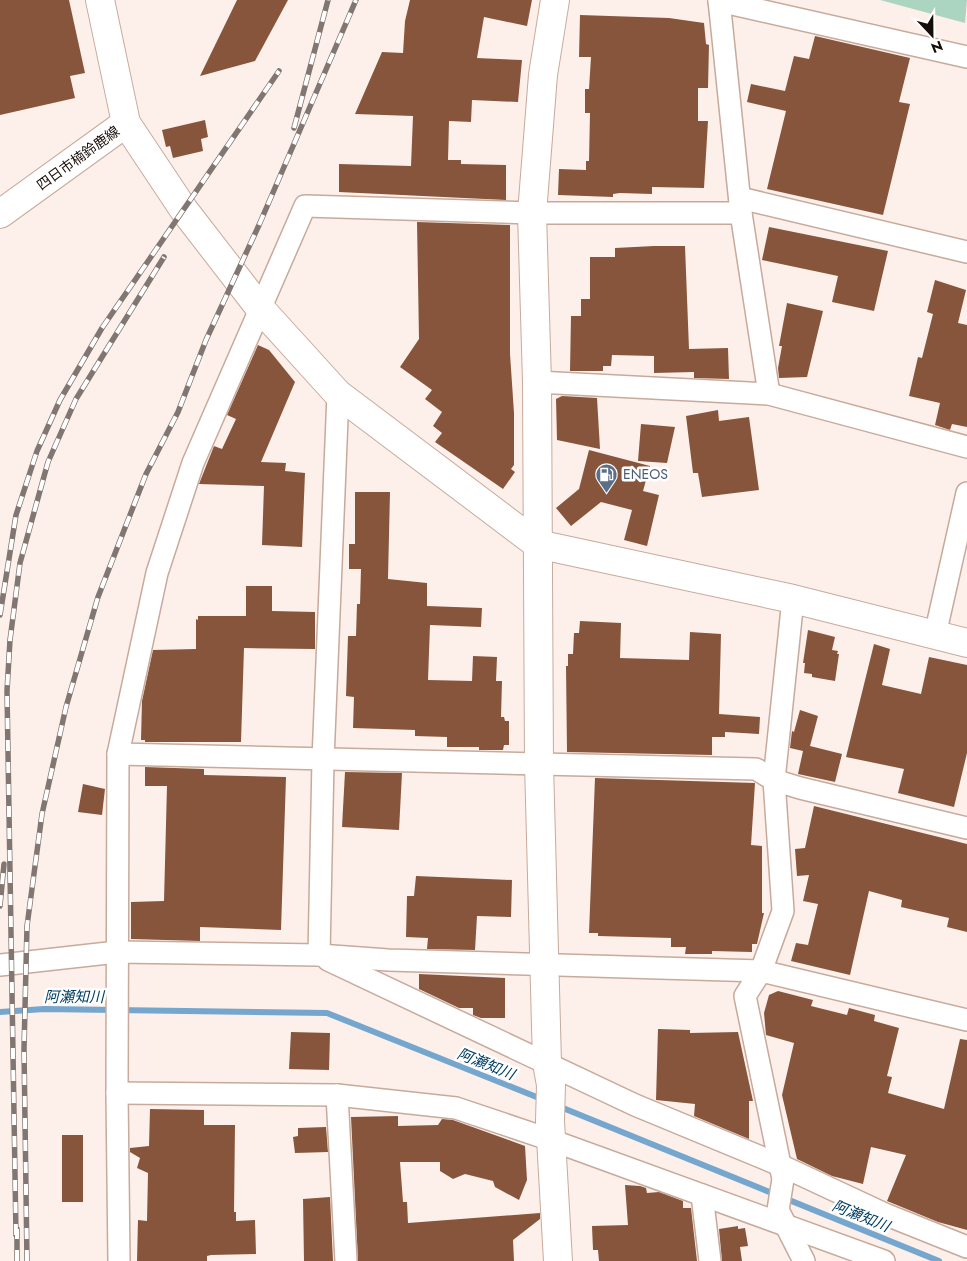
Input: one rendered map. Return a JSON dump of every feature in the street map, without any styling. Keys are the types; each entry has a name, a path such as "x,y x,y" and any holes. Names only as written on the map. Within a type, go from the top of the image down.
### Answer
{"street":[{"name":"四日市楠鈴鹿線","path":"0,214 126,123 100,0"},
{"path":"555,0 543,75 532,213 537,382 539,764 551,1130 558,1261"},
{"path":"768,394 741,206 719,1 967,56"},
{"path":"126,123 184,210 260,307 338,394 537,544 793,599 967,642"},
{"path":"119,1261 117,1086 118,754 157,572 193,463 305,206 532,213 741,206 967,252"},
{"path":"537,382 768,394 967,447"},
{"path":"319,955 323,760 338,394"},
{"path":"935,635 967,493"},
{"path":"793,599 774,780 782,911 761,971 745,996 782,1172 781,1218 804,1261"},
{"path":"118,754 756,769 774,780 800,788 967,828"},
{"path":"0,965 117,952 319,955 546,965 761,971 967,1020"},
{"path":"319,955 549,1074 635,1105 782,1172 967,1247"},
{"path":"117,1086 337,1095 456,1108 551,1130 702,1195 781,1218 884,1261"},
{"path":"337,1095 346,1261"},
{"path":"702,1195 710,1261"}],"green space":[{"path":"880,0 967,0 965,23"}],"building":[{"path":"0,0 69,0 85,73 70,76 75,98 0,115"},
{"path":"237,0 288,0 255,61 200,76"},
{"path":"410,0 532,0 527,26 484,17 477,58 522,60 518,102 472,100 471,122 449,121 448,160 461,160 461,164 506,165 506,200 339,192 339,164 411,166 413,116 355,114 382,52 403,53 405,21"},
{"path":"580,15 669,18 704,23 706,44 709,45 708,88 698,88 698,121 708,121 704,188 652,187 652,194 620,193 613,194 613,197 558,195 559,169 586,170 586,161 589,161 590,113 585,113 585,89 589,89 591,57 579,57"},
{"path":"815,36 910,58 899,102 910,104 883,215 767,189 786,111 747,102 751,84 785,91 794,56 809,59"},
{"path":"205,120 208,137 201,139 203,151 173,158 170,146 166,147 162,130"},
{"path":"417,222 510,225 510,354 514,413 514,465 511,469 515,472 503,489 435,442 442,433 433,426 442,412 425,399 432,390 400,367 419,339"},
{"path":"769,227 888,251 874,311 832,302 838,276 762,260"},
{"path":"685,246 689,349 728,348 729,379 694,378 694,372 654,373 654,356 612,355 611,366 603,366 603,371 570,371 571,316 581,316 581,299 590,299 590,257 615,257 615,248"},
{"path":"935,280 966,290 958,323 967,325 967,427 952,424 950,430 935,425 940,403 909,396 918,357 922,358 933,314 927,312"},
{"path":"787,303 823,311 807,377 779,378 778,368 782,346 779,346"},
{"path":"258,345 269,350 295,382 261,462 286,463 285,471 305,473 302,547 262,545 264,486 199,484 214,446 222,449 236,419 227,415"},
{"path":"562,396 597,398 600,449 557,440 556,399"},
{"path":"718,410 719,421 749,417 759,490 702,497 698,473 693,473 686,416"},
{"path":"641,424 675,427 667,463 638,461"},
{"path":"589,450 650,466 643,491 659,495 647,546 624,540 632,510 601,502 571,526 556,508 579,489"},
{"path":"355,492 390,492 388,579 427,583 427,606 482,608 481,627 430,625 428,680 472,681 473,656 497,657 496,681 502,681 501,717 504,717 505,721 509,721 509,745 504,745 503,750 479,750 479,747 447,747 447,737 415,736 415,730 353,728 354,697 346,696 348,636 356,636 357,604 360,604 361,569 349,569 349,544 355,544"},
{"path":"246,586 272,586 272,611 315,612 315,649 244,648 241,742 145,742 145,740 141,740 142,701 153,650 196,649 196,619 198,620 198,616 246,616"},
{"path":"580,621 621,623 620,658 689,660 690,632 721,634 719,714 760,717 759,734 725,732 725,737 712,737 712,755 567,752 566,666 568,666 568,654 573,654 574,633 579,633"},
{"path":"808,630 835,637 832,650 838,651 837,654 839,654 835,681 812,677 812,674 804,673 805,663 803,663"},
{"path":"874,644 890,649 882,685 921,694 929,657 967,665 967,753 954,807 898,793 904,769 846,757"},
{"path":"800,710 818,716 810,746 842,754 835,782 798,774 803,751 790,748 792,731 794,732"},
{"path":"145,767 204,769 204,775 286,777 281,930 200,927 200,941 131,939 131,902 164,901 167,786 145,786"},
{"path":"345,772 402,773 399,830 342,827"},
{"path":"595,778 755,783 751,845 762,846 762,913 764,913 757,944 752,944 752,952 712,951 712,954 685,954 686,947 671,947 671,938 598,936 598,933 589,933"},
{"path":"83,784 105,789 102,815 78,812"},
{"path":"814,806 967,844 967,932 947,927 949,918 901,907 902,900 869,891 850,975 791,961 796,943 808,945 818,904 803,901 809,875 797,876 795,849 805,848"},
{"path":"416,876 512,880 511,917 477,916 475,950 427,949 428,938 406,937 407,896 414,896"},
{"path":"419,974 505,978 505,1018 481,1018 473,1015 473,1008 459,1008 419,989"},
{"path":"778,991 813,1000 811,1006 847,1015 849,1008 875,1015 874,1021 899,1028 887,1076 892,1077 888,1093 944,1109 960,1039 967,1040 967,1230 938,1222 887,1201 906,1155 871,1147 863,1184 832,1176 797,1159 782,1095 794,1043 766,1035 764,1013 769,995"},
{"path":"658,1029 690,1030 690,1033 738,1032 753,1101 749,1101 749,1139 694,1116 695,1104 656,1100"},
{"path":"291,1032 330,1033 329,1070 289,1069"},
{"path":"150,1109 204,1110 204,1125 235,1125 234,1212 236,1212 236,1221 255,1220 256,1254 211,1255 207,1256 207,1261 137,1261 138,1220 147,1221 148,1173 137,1168 140,1158 130,1152 130,1148 149,1146"},
{"path":"398,1116 398,1126 438,1125 442,1119 453,1120 525,1146 527,1180 519,1200 495,1187 493,1181 465,1174 453,1179 440,1171 440,1162 400,1162 403,1202 407,1202 408,1223 540,1213 540,1219 513,1240 514,1261 358,1261 351,1117"},
{"path":"326,1127 328,1152 295,1153 293,1137 298,1136 298,1128"},
{"path":"62,1135 83,1135 83,1202 62,1202"},
{"path":"625,1185 646,1188 647,1193 659,1192 683,1201 683,1208 691,1208 697,1261 599,1261 598,1250 593,1250 592,1226 628,1225"},
{"path":"330,1197 333,1261 304,1261 303,1199"},
{"path":"738,1226 738,1229 745,1228 748,1246 740,1247 742,1261 722,1261 719,1229"}],"waterway":[{"name":"阿瀬知川","path":"0,1012 44,1009 327,1013 544,1100"},
{"name":"阿瀬知川","path":"558,1106 939,1261"}],"railway":[{"path":"294,128 328,0"},
{"path":"27,1261 24,1049 27,926 42,814 66,707 98,597 146,474 178,412 206,340 259,225 356,0"},
{"path":"0,615 16,515 37,451 60,400 102,328 279,71"},
{"path":"16,1235 7,691 10,640 20,563 48,462 76,399 164,257"},
{"path":"0,906 4,864"},
{"path":"17,1229 17,1261"}],"place":[{"name":"ENEOS","path":"607,493"}]}
